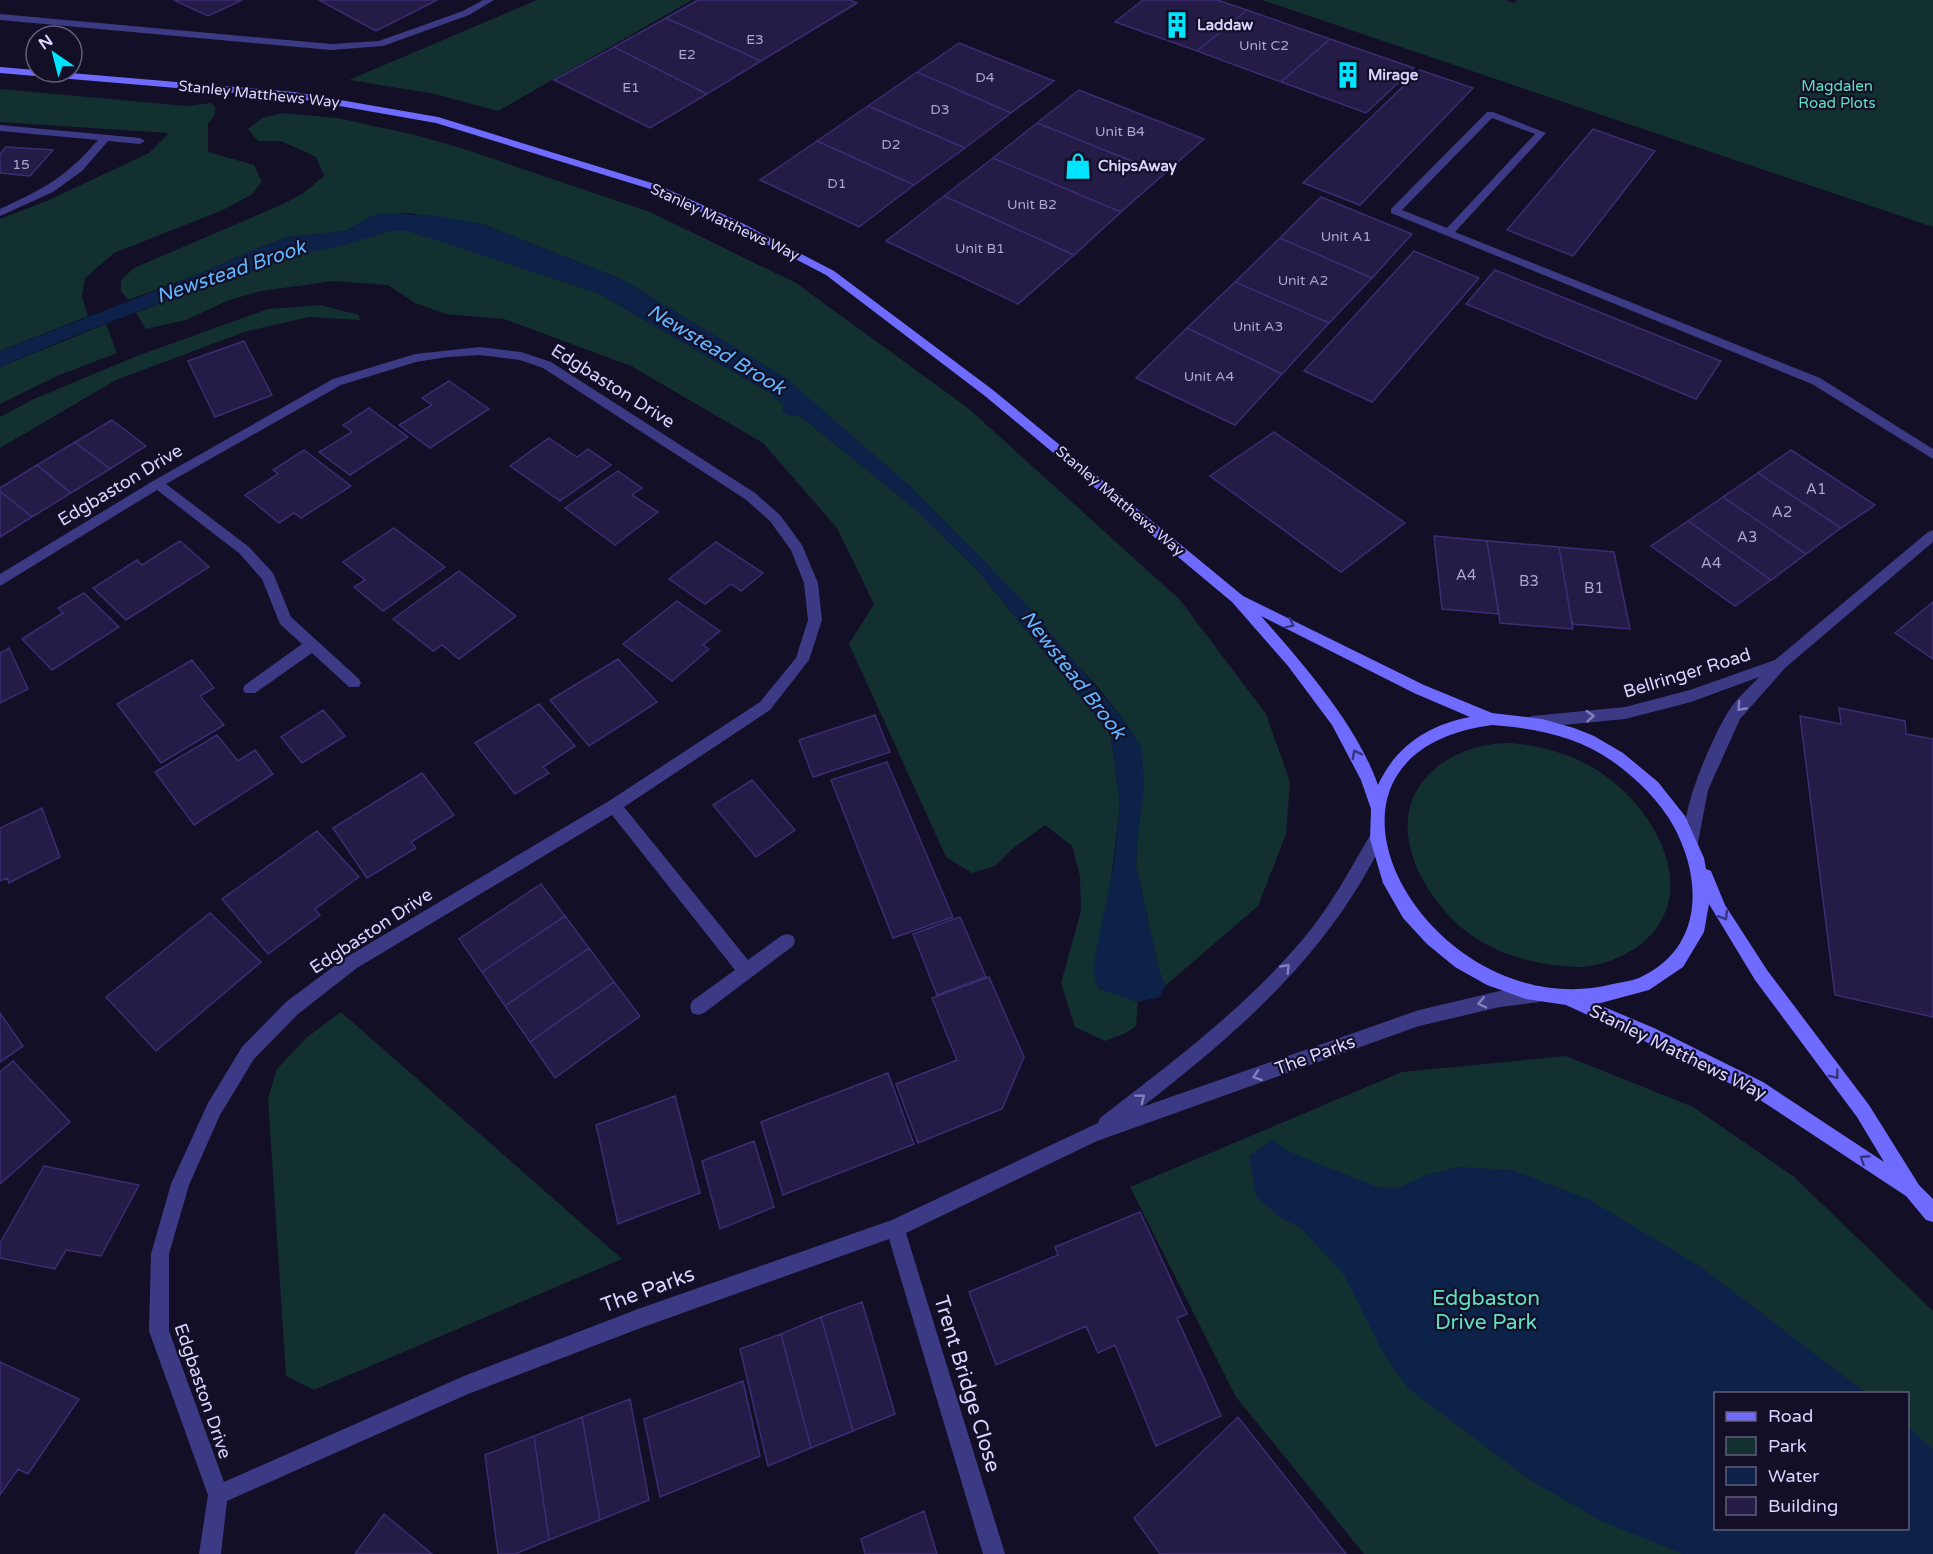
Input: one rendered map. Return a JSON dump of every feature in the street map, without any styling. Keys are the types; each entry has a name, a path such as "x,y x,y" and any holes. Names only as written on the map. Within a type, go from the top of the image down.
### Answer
{"main road":[{"name":"Stanley Matthews Way","path":"0,70 294,95 438,120 654,187 734,223 830,273 989,393 1237,598 1293,662 1337,721 1368,779 1378,808"},
{"name":"Stanley Matthews Way","path":"1237,598 1419,689 1492,719"},
{"path":"1492,719 1532,722 1597,744 1628,763 1670,804 1692,843 1699,863 1702,883 1699,921 1687,947 1668,970 1651,981 1610,996 1586,998 1540,994 1485,975 1438,944 1402,903 1390,881 1377,837 1378,808 1389,776 1398,763 1423,740 1455,726 1492,719"},
{"name":"Stanley Matthews Way","path":"1699,863 1719,909 1761,975 1863,1111 1913,1191 1933,1213"},
{"name":"Stanley Matthews Way","path":"1562,997 1648,1034 1757,1089 1913,1191"}],"street":[{"path":"0,17 331,47 380,44 466,13 490,0"},
{"path":"1449,232 1540,133 1490,114 1395,211 1816,381 1933,455"},
{"path":"0,128 140,141"},
{"path":"0,213 49,190 78,169 105,138"},
{"name":"Edgbaston Drive","path":"0,581 157,484 337,382 415,358 480,351 521,356 547,365 750,496 775,518 797,548 811,584 815,620 802,660 765,706 614,807 351,963 292,1008 248,1053 214,1109 180,1184 160,1254 159,1330 218,1495 210,1554"},
{"path":"157,484 244,549 268,578 285,620 354,683"},
{"name":"Bellringer Road","path":"1692,843 1694,814 1700,790 1734,715 1780,664 1933,535"},
{"path":"250,689 312,645"},
{"name":"Bellringer Road","path":"1532,722 1625,713 1691,696 1780,664"},
{"path":"614,807 746,970"},
{"name":"The Parks","path":"1094,1133 1178,1069 1224,1029 1288,966 1314,937 1377,837"},
{"path":"698,1006 787,941"},
{"name":"The Parks","path":"218,1495 465,1386 638,1318 895,1228 1094,1133 1419,1018 1500,999 1540,994"},
{"name":"Trent Bridge Close","path":"895,1228 994,1554"}],"green space":[{"path":"537,0 692,0 498,111 435,94 349,80"},
{"name":"Magdalen Road Plots","path":"1262,0 1505,0 1514,3 1517,0 1933,0 1933,227"},
{"path":"0,89 187,106 211,103 216,108 208,124 208,152 254,165 262,182 251,195 223,210 114,253 85,278 82,296 88,316 0,351 0,219 49,200 149,153 169,133 0,122"},
{"path":"282,113 337,118 411,134 458,147 650,212 796,283 968,408 1180,600 1266,714 1290,782 1286,834 1258,906 1165,986 1159,970 1136,866 1142,749 1123,719 1096,685 910,486 697,325 621,279 482,224 408,213 371,216 346,231 288,237 128,300 121,291 121,280 134,268 281,205 302,194 324,176 316,157 281,141 258,141 248,129 262,118"},
{"path":"390,231 408,231 598,293 770,393 783,404 789,415 800,416 914,508 979,572 1111,735 1120,805 1098,988 1138,1002 1136,1026 1126,1033 1105,1041 1075,1027 1061,983 1081,911 1080,876 1072,846 1045,825 1011,850 995,866 972,873 946,857 849,644 874,604 837,528 763,443 631,366 504,319 446,314 415,303 388,285 334,281 261,291 229,300 186,320 146,329 136,313 197,289 265,267 288,256"},
{"path":"320,305 359,315 360,320 309,317 247,331 116,380 0,448 0,417 34,399 137,356 268,309"},
{"path":"106,324 117,353 57,376 0,404 0,367"},
{"path":"1511,743 1556,752 1577,759 1597,770 1618,785 1652,827 1664,851 1670,875 1669,900 1660,923 1641,944 1627,953 1586,967 1544,964 1511,955 1480,941 1453,920 1422,879 1411,851 1408,827 1411,805 1419,787 1448,759 1468,750"},
{"path":"341,1012 622,1259 314,1390 286,1376 268,1098 277,1069 306,1038"},
{"name":"Edgbaston Drive Park","path":"1566,1056 1693,1107 1793,1176 1933,1311 1933,1554 1364,1554 1236,1397 1130,1187 1402,1072"}],"water":[{"name":"Newstead Brook","path":"385,213 439,216 482,224 621,279 786,378 910,486 1027,605 1123,719 1142,748 1144,790 1136,866 1159,970 1165,986 1160,997 1138,1002 1098,988 1094,975 1095,956 1113,870 1120,805 1111,735 979,572 914,508 800,416 782,412 783,404 770,393 598,293 408,231 390,231 342,246 288,256 265,267 197,289 71,337 0,367 0,351 288,237 346,231 371,216"},
{"path":"1272,1140 1290,1152 1377,1187 1398,1188 1426,1175 1459,1167 1512,1170 1590,1200 1701,1267 1865,1392 1714,1392 1714,1530 1909,1530 1909,1427 1933,1450 1933,1554 1683,1554 1601,1521 1530,1480 1409,1389 1384,1355 1344,1275 1302,1229 1278,1216 1256,1196 1249,1156"}],"building":[{"path":"174,0 242,0 208,16"},
{"path":"319,0 437,0 376,31"},
{"path":"698,0 850,0 857,3 761,61 666,18"},
{"name":"Laddaw","path":"1143,0 1217,0 1247,10 1197,51 1115,22"},
{"path":"1247,10 1330,39 1281,82 1197,51"},
{"path":"666,18 761,61 707,94 614,47"},
{"name":"Mirage","path":"1330,39 1414,68 1366,113 1281,82"},
{"path":"959,43 1054,81 1011,113 917,72"},
{"path":"614,47 707,94 650,128 554,80"},
{"path":"1420,70 1473,88 1360,205 1303,183"},
{"path":"917,72 1011,113 965,148 868,106"},
{"path":"1079,90 1204,139 1164,174 1037,123"},
{"path":"868,106 965,148 914,185 817,141"},
{"name":"ChipsAway","path":"1037,123 1164,174 1121,212 993,158"},
{"path":"1593,129 1655,151 1573,256 1507,230"},
{"path":"817,141 914,185 859,227 760,180"},
{"path":"6,147 53,150 30,176 0,173 0,154"},
{"path":"993,158 1121,212 1074,255 944,196"},
{"path":"944,196 1074,255 1018,304 886,241"},
{"path":"1321,197 1412,234 1372,278 1280,238"},
{"path":"1280,238 1372,278 1329,323 1235,282"},
{"path":"1414,251 1479,278 1372,402 1304,371"},
{"path":"1495,270 1721,361 1696,399 1466,304"},
{"path":"1235,282 1329,323 1282,374 1187,328"},
{"path":"1187,328 1282,374 1235,425 1136,378"},
{"path":"244,341 272,395 215,417 188,361"},
{"path":"449,381 489,409 430,448 399,425 432,405 422,398"},
{"path":"369,408 408,437 350,475 319,452 352,432 343,425"},
{"path":"112,420 146,446 110,469 75,442"},
{"path":"1274,432 1405,523 1341,572 1210,476"},
{"path":"549,438 577,457 588,449 611,465 560,501 510,466"},
{"path":"75,442 110,469 71,493 37,465"},
{"path":"304,450 351,486 301,518 294,513 279,523 245,495 278,474 273,470"},
{"path":"1791,450 1875,505 1841,528 1758,473"},
{"path":"37,465 71,493 32,517 0,491 0,488"},
{"path":"618,471 642,488 632,495 658,512 615,545 565,508"},
{"path":"1758,473 1841,528 1806,554 1723,497"},
{"path":"0,491 32,517 0,537"},
{"path":"1723,497 1806,554 1771,580 1688,521"},
{"path":"1688,521 1771,580 1735,606 1651,546"},
{"path":"394,528 445,567 383,611 354,587 365,580 343,562"},
{"path":"1434,536 1614,552 1630,629 1572,624 1573,629 1500,623 1499,614 1442,609"},
{"path":"1434,536 1487,541 1499,614 1442,609"},
{"path":"180,541 209,567 126,620 93,588 137,560 142,565"},
{"path":"1487,541 1559,547 1573,629 1500,623"},
{"path":"716,542 763,573 741,591 731,584 705,604 669,579"},
{"path":"1559,547 1614,552 1630,629 1572,624"},
{"path":"459,571 516,616 459,659 442,645 433,651 393,619"},
{"path":"84,593 119,627 52,670 22,639 63,613 58,608"},
{"path":"677,601 720,631 703,645 709,649 672,681 623,644"},
{"path":"1933,602 1933,659 1895,633"},
{"path":"9,648 28,689 0,703 0,653"},
{"path":"618,659 657,702 589,746 550,700"},
{"path":"192,660 214,688 200,696 224,725 161,763 117,704"},
{"path":"539,704 575,746 543,767 549,773 515,794 475,743"},
{"path":"1839,708 1905,721 1906,734 1933,739 1933,1017 1835,995 1800,716 1841,724"},
{"path":"323,710 345,736 302,763 281,737"},
{"path":"875,715 890,752 813,777 799,740"},
{"path":"217,735 238,761 255,750 273,774 194,825 155,772"},
{"path":"887,762 953,917 893,938 831,780"},
{"path":"422,773 454,815 411,842 416,848 367,878 333,828"},
{"path":"752,780 795,830 756,857 713,805"},
{"path":"42,808 60,857 9,883 7,878 0,881 0,828"},
{"path":"317,831 359,877 315,909 320,915 268,954 222,899"},
{"path":"541,884 565,916 482,972 459,939"},
{"path":"210,913 261,962 156,1051 106,997"},
{"path":"565,916 589,948 505,1006 482,972"},
{"path":"960,917 986,977 937,995 913,934"},
{"path":"589,948 614,982 530,1042 505,1006"},
{"path":"989,977 1024,1057 1002,1109 918,1143 896,1084 957,1060 932,998"},
{"path":"614,982 640,1016 555,1078 530,1042"},
{"path":"0,1013 23,1046 0,1062"},
{"path":"13,1061 70,1122 0,1184 0,1072"},
{"path":"888,1073 914,1144 783,1195 761,1122"},
{"path":"675,1096 700,1193 618,1224 596,1125"},
{"path":"754,1141 774,1207 720,1229 702,1161"},
{"path":"44,1166 139,1185 101,1256 66,1250 55,1269 0,1258 0,1243"},
{"path":"1140,1212 1187,1314 1177,1318 1221,1416 1156,1446 1115,1345 1098,1353 1086,1326 996,1365 969,1292 1058,1255 1055,1247"},
{"path":"862,1302 895,1414 853,1431 821,1317"},
{"path":"821,1317 853,1431 811,1448 781,1334"},
{"path":"781,1334 811,1448 768,1466 740,1349"},
{"path":"0,1362 79,1399 28,1474 18,1469 0,1495"},
{"path":"743,1381 760,1456 660,1497 644,1419"},
{"path":"630,1399 649,1500 600,1520 582,1417"},
{"path":"582,1417 600,1520 549,1540 534,1436"},
{"path":"1238,1417 1346,1554 1160,1554 1134,1518"},
{"path":"534,1436 549,1540 515,1554 498,1554 485,1455"},
{"path":"924,1511 937,1554 865,1554 861,1539"},
{"path":"384,1514 432,1554 355,1554"}],"place":[{"name":"Laddaw","path":"1177,25"},
{"name":"Mirage","path":"1348,75"},
{"name":"ChipsAway","path":"1078,166"}]}
